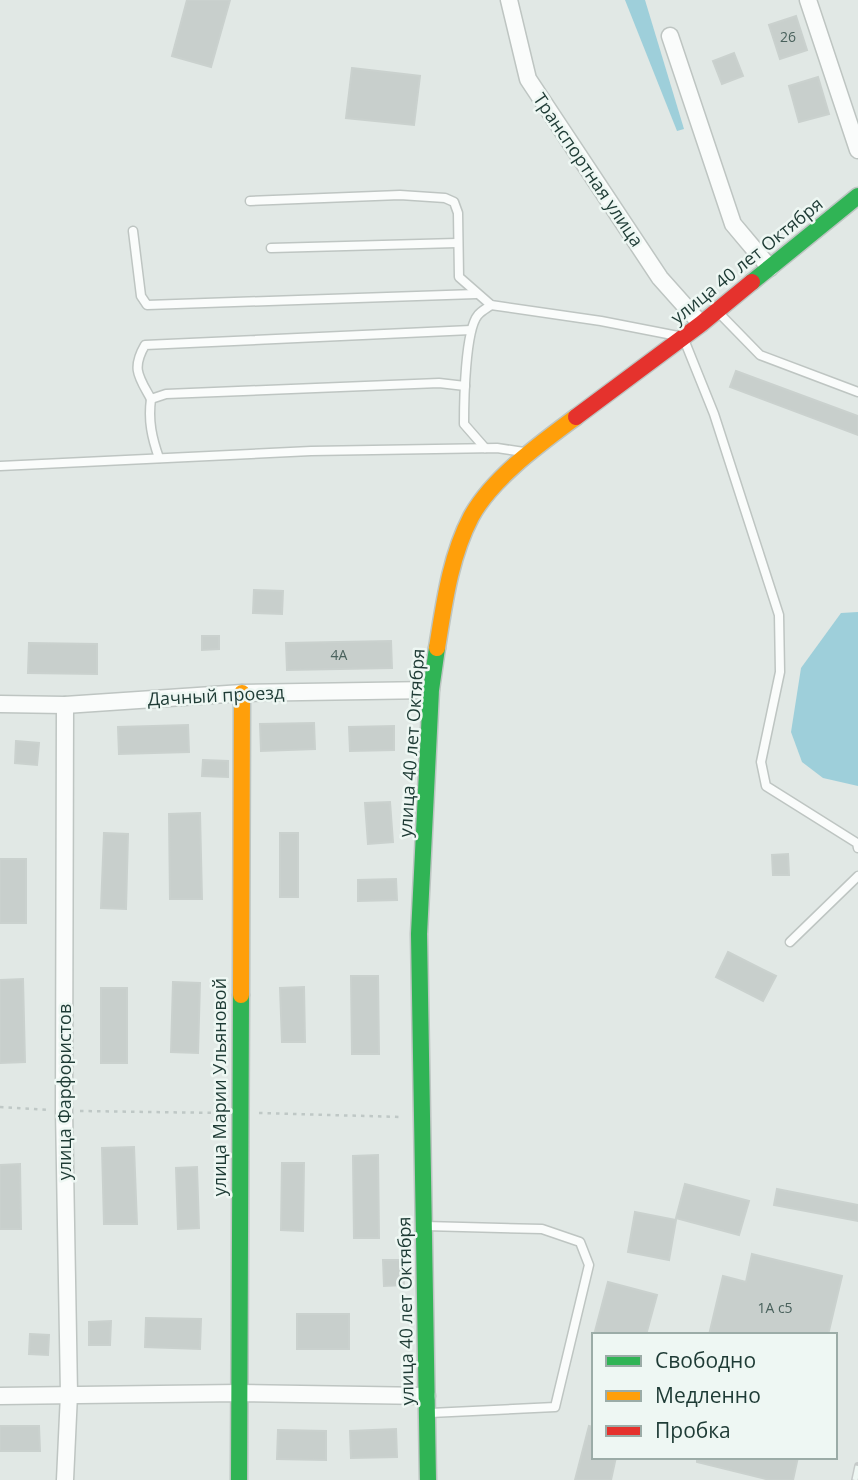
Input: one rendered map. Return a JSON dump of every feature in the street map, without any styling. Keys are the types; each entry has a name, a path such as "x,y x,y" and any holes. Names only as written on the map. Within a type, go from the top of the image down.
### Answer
{"street":[{"name":"Транспортная улица","path":"509,0 528,79 660,278 701,324"},
{"path":"808,0 858,150"},
{"path":"670,36 733,224 770,268"},
{"name":"улица 40 лет Октября","path":"428,1480 419,934 431,690 444,606 460,542 479,505 530,453 701,324 858,196"},
{"name":"Дачный проезд","path":"0,704 65,705 242,693 431,690"},
{"name":"улица Марии Ульяновой","path":"239,1480 242,693"},
{"name":"улица Фарфористов","path":"65,705 64,1110 69,1394 65,1480"},
{"path":"0,1396 239,1393 427,1396"}],"lane":[{"path":"250,201 400,195 445,198 454,202 458,213 459,277 491,305 601,321 683,337 714,414 779,615 780,672 761,762 766,786 857,843 858,848"},
{"path":"133,231 138,281 141,296 147,305 477,293"},
{"path":"271,248 457,243"},
{"path":"485,448 464,424 465,386 471,330 478,316 491,305"},
{"path":"717,311 760,355 858,392"},
{"path":"159,458 150,432 150,399 137,373 137,359 145,345 471,330"},
{"path":"150,399 166,394 439,383 465,386"},
{"path":"0,466 311,451 485,448 530,453"},
{"path":"790,942 858,876"},
{"path":"424,1226 542,1229 580,1242 589,1265 555,1407 427,1413"}],"path":[{"path":"0,1107 142,1114 422,1117"}],"water":[{"path":"625,0 645,0 684,129 677,131"},
{"path":"858,612 858,786 823,778 802,762 791,732 801,668 841,613"}],"building":[{"path":"187,0 230,0 211,67 172,56"},
{"path":"796,16 807,50 780,59 769,25"},
{"path":"734,53 743,76 722,84 713,61"},
{"path":"352,68 420,76 414,125 346,118"},
{"path":"818,77 829,114 799,122 789,86"},
{"path":"736,371 858,416 858,435 730,387"},
{"path":"254,590 283,591 282,614 253,613"},
{"path":"202,636 219,636 219,649 202,650"},
{"path":"391,641 392,668 287,670 286,643"},
{"path":"29,643 97,644 97,674 28,673"},
{"path":"314,723 315,749 261,751 260,724"},
{"path":"188,725 189,752 119,754 118,727"},
{"path":"394,726 394,750 350,751 349,727"},
{"path":"16,741 39,743 37,765 15,763"},
{"path":"203,760 228,761 228,777 202,776"},
{"path":"390,802 393,842 368,844 365,803"},
{"path":"200,813 202,899 170,899 169,814"},
{"path":"104,833 128,834 126,909 101,908"},
{"path":"280,833 298,833 298,897 280,897"},
{"path":"788,854 789,875 773,875 772,855"},
{"path":"0,859 26,859 26,923 0,923"},
{"path":"396,879 397,900 358,901 358,880"},
{"path":"728,952 776,976 763,1001 716,977"},
{"path":"351,976 378,976 379,1054 352,1054"},
{"path":"23,979 25,1062 0,1063 0,980"},
{"path":"173,982 200,983 198,1053 171,1052"},
{"path":"304,987 305,1042 282,1042 280,988"},
{"path":"101,988 127,988 127,1063 101,1063"},
{"path":"134,1147 137,1224 104,1224 102,1148"},
{"path":"378,1155 379,1238 354,1238 353,1156"},
{"path":"282,1163 304,1163 303,1231 281,1230"},
{"path":"20,1164 21,1229 0,1229 0,1165"},
{"path":"197,1167 199,1228 178,1229 176,1168"},
{"path":"685,1184 749,1201 739,1235 676,1218"},
{"path":"777,1189 858,1205 858,1221 774,1205"},
{"path":"635,1212 676,1220 669,1260 628,1252"},
{"path":"752,1254 842,1276 828,1333 709,1333 723,1276 746,1282"},
{"path":"383,1260 403,1260 404,1285 384,1286"},
{"path":"608,1282 657,1295 647,1333 595,1333"},
{"path":"297,1314 349,1314 349,1349 297,1349"},
{"path":"146,1318 201,1319 200,1349 145,1347"},
{"path":"111,1321 110,1345 89,1345 89,1322"},
{"path":"30,1334 49,1335 48,1355 29,1354"},
{"path":"0,1426 39,1426 40,1451 0,1451"},
{"path":"589,1426 592,1427 592,1459 616,1459 611,1480 575,1480"},
{"path":"396,1429 397,1457 351,1458 350,1431"},
{"path":"278,1430 326,1431 326,1460 277,1459"},
{"path":"697,1459 798,1459 793,1480 770,1480 697,1462"}],"railway":[{"path":"855,1480 858,1466"}],"traffic: fast":[{"path":"752,282 858,196"},
{"path":"428,1480 419,934 431,690 437,648"},
{"path":"239,1480 241,995"}],"traffic: slow":[{"path":"437,648 453,565 471,517 504,475 576,417"},
{"path":"241,995 242,693"}],"traffic: jam":[{"path":"576,417 701,324 752,282"}]}
